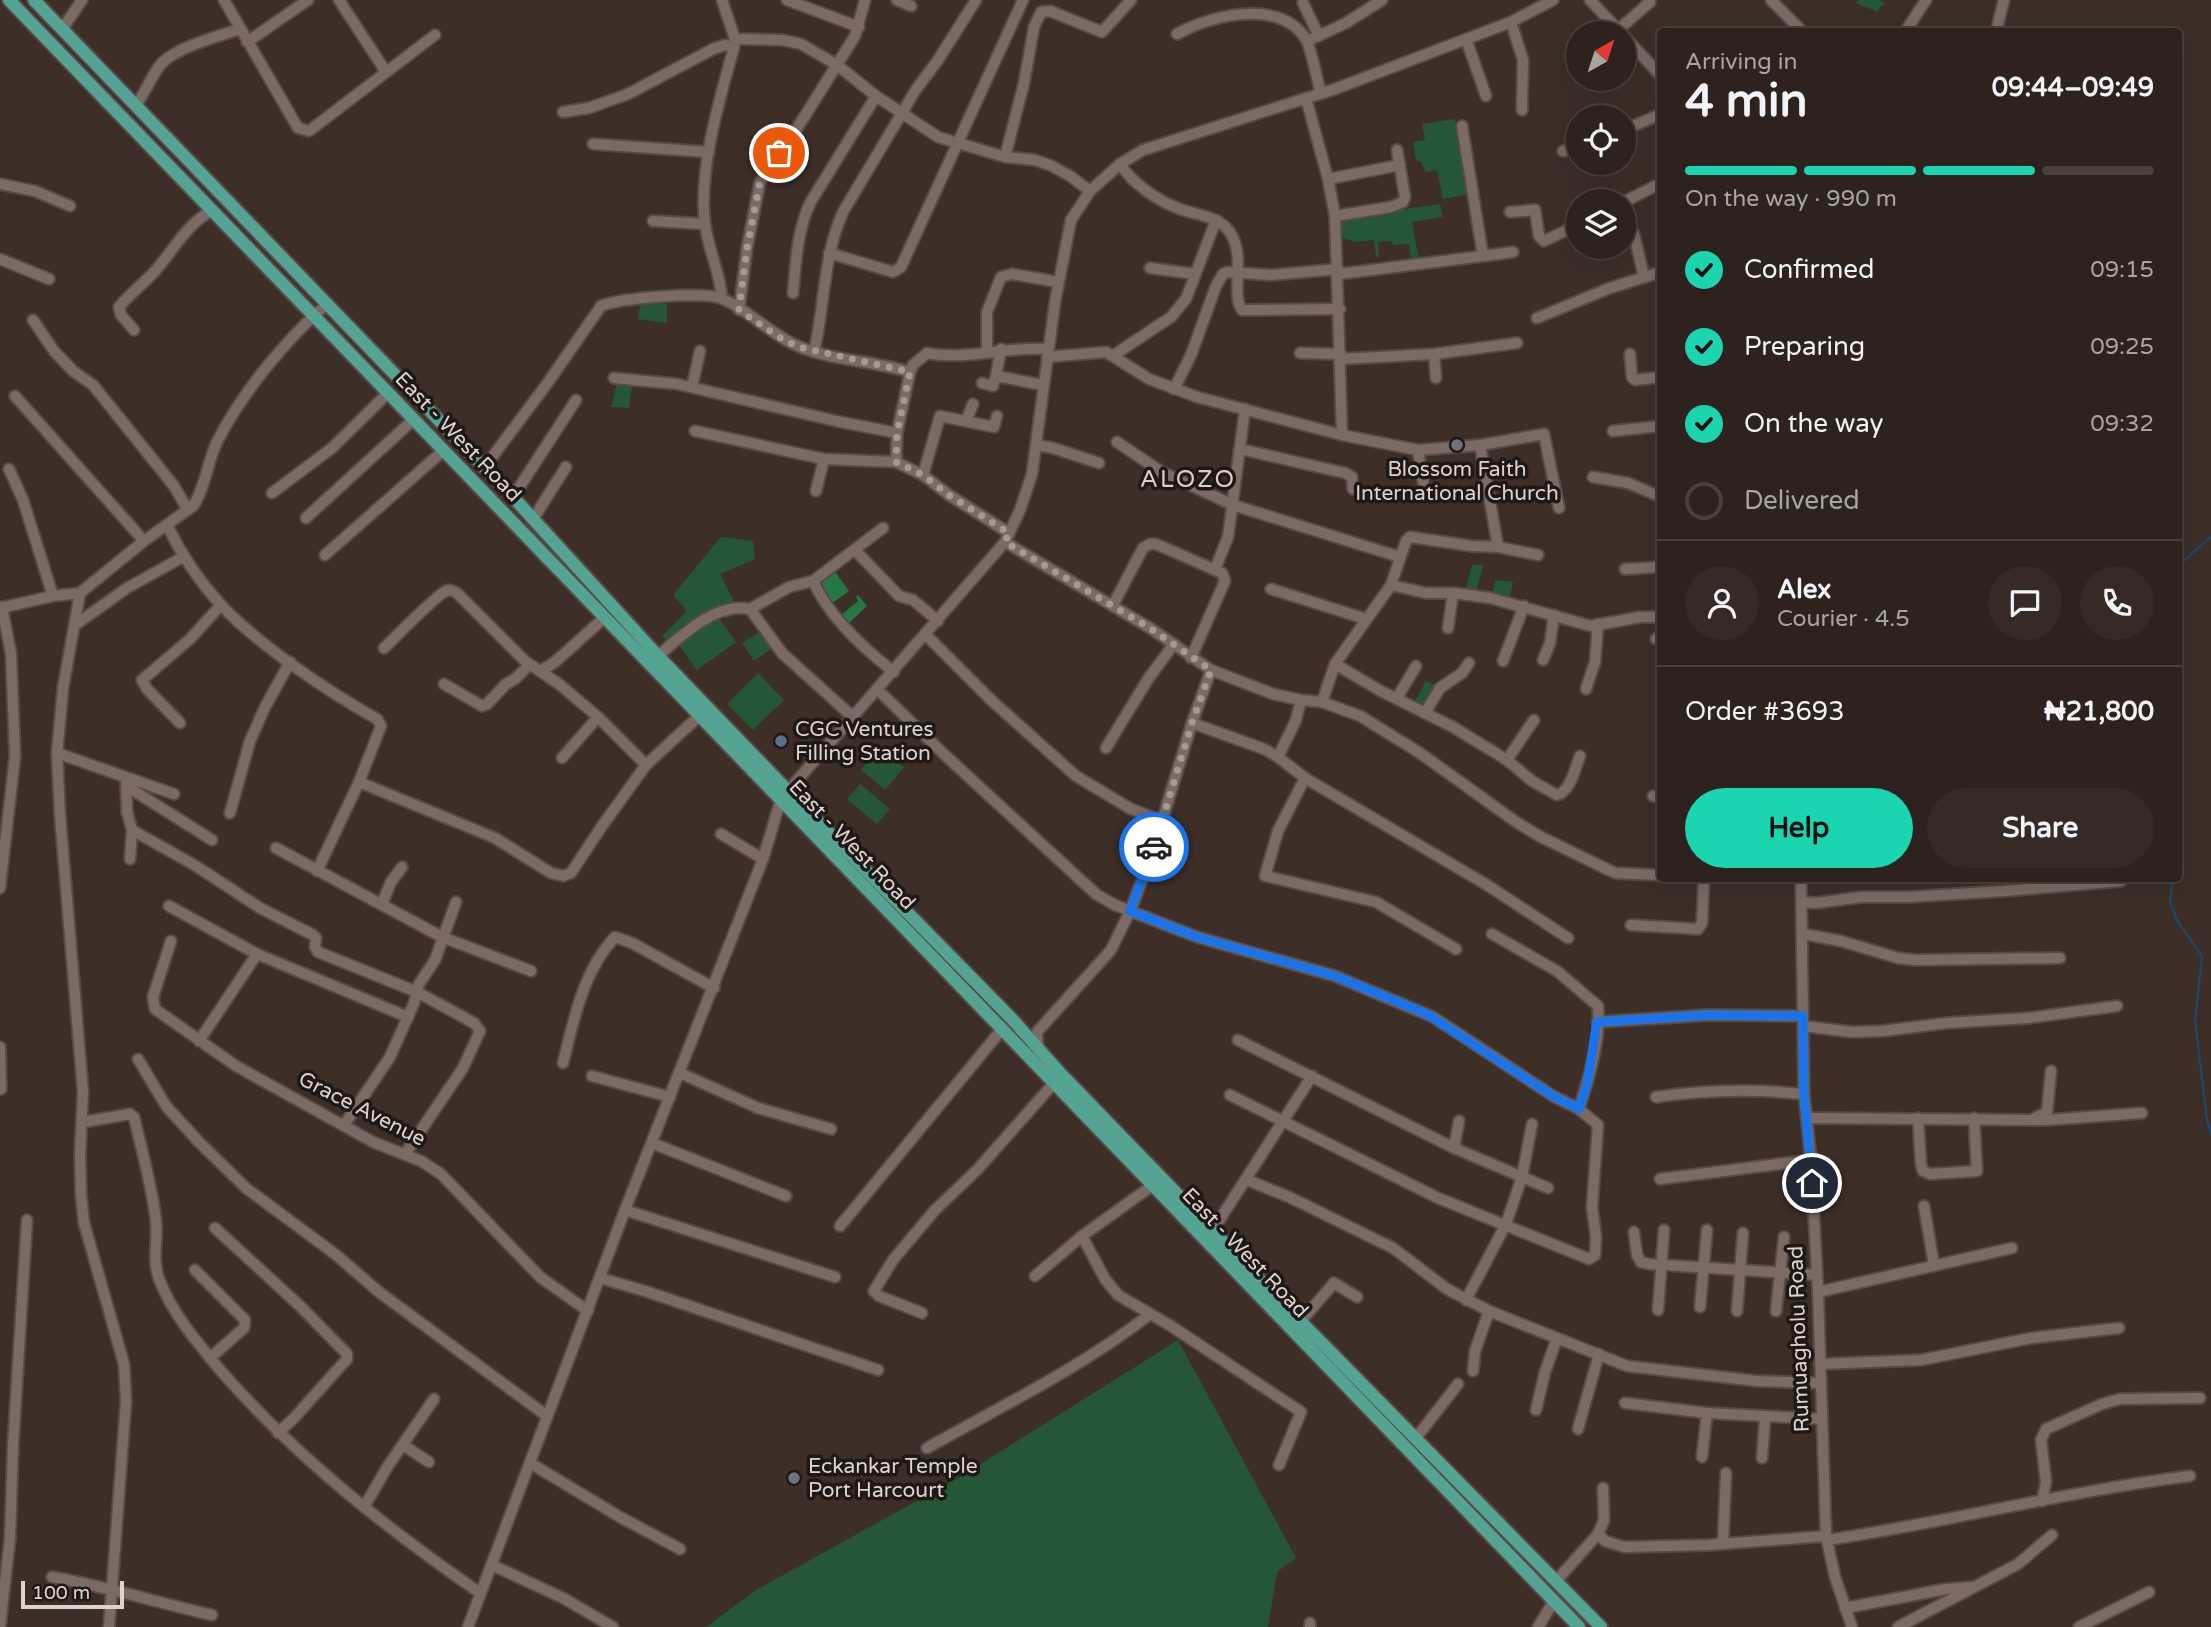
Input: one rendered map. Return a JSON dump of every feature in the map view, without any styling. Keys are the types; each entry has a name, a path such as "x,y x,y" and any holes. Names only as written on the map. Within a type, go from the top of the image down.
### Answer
{"main road":[{"name":"East - West Road","path":"9,0 699,716 785,795 1036,1054 1213,1230 1601,1627"},
{"name":"East - West Road","path":"34,0 513,497 785,795 1003,1028 1036,1054 1054,1083 1579,1627"}],"street":[{"path":"63,29 82,0"},
{"path":"225,0 298,128 304,131 309,131 435,35"},
{"path":"247,42 308,0"},
{"path":"339,0 386,72"},
{"path":"722,0 734,43 713,124 705,190 705,224 722,298"},
{"path":"787,0 859,27"},
{"path":"739,310 747,248 760,182 859,27 865,0"},
{"path":"897,0 911,6"},
{"path":"814,352 829,253 843,212 904,114 915,91 976,0"},
{"path":"829,253 893,272 901,267 1023,0"},
{"path":"1005,157 1024,83 1034,27 1041,12 1050,11 1102,32 1131,0"},
{"path":"468,1627 625,1210 714,988 785,795 938,621 1007,537 1020,510 1032,474 1047,353 1071,220 1090,191 1120,164 1143,150 1321,93 1511,22 1553,0"},
{"path":"1590,0 1610,21"},
{"path":"1771,0 1799,28"},
{"path":"1908,28 1926,0"},
{"path":"1997,28 2004,0"},
{"path":"1307,41 1376,2"},
{"path":"1632,21 1650,2"},
{"path":"1303,3 1319,36"},
{"path":"1177,34 1232,5 1271,5 1281,8 1299,26 1307,41 1321,93"},
{"path":"1511,22 1523,60 1522,110"},
{"path":"135,106 166,59 240,29"},
{"path":"1466,38 1486,96"},
{"path":"563,113 589,108 628,94 713,49 734,43 782,40 801,44 837,65 930,133 1005,157 1035,160 1052,166 1090,191"},
{"path":"1636,49 1657,72"},
{"path":"793,293 801,222 876,96"},
{"path":"1307,98 1335,216 1342,435"},
{"path":"1636,125 1657,116"},
{"path":"1462,126 1483,256"},
{"path":"593,144 709,152"},
{"path":"1335,216 1401,204 1405,197 1397,150"},
{"path":"1120,164 1133,181 1160,200 1216,220 1229,230 1238,253 1238,301 1242,310 1340,309"},
{"path":"1328,179 1400,165"},
{"path":"0,184 35,191 70,206"},
{"path":"1636,196 1657,185"},
{"path":"1510,212 1535,210 1539,236 1544,241 1566,231"},
{"path":"134,330 121,315 119,307 155,271 187,229 200,217 213,211"},
{"path":"1115,355 1171,317 1186,299 1216,220"},
{"path":"653,221 705,224"},
{"path":"1636,243 1644,277"},
{"path":"1174,389 1191,355 1220,276 1227,272 1271,275 1338,271 1513,252"},
{"path":"0,259 49,279"},
{"path":"1150,268 1195,275"},
{"path":"1537,318 1610,288 1657,273"},
{"path":"987,351 987,312 1001,277 1012,274 1058,282"},
{"path":"484,468 601,306 609,303 655,298 722,298 782,339 814,352 910,372"},
{"path":"0,888 15,755 11,654 1,608 80,593 144,541 188,510 199,498 209,459 233,414 300,327 327,304"},
{"path":"33,320 54,351 73,371 93,385 174,486 188,510"},
{"path":"1300,353 1341,357 1434,354 1517,343"},
{"path":"896,462 897,433 910,372 920,356 927,353 947,356 1024,347 1047,353 1084,355 1101,351 1115,355 1149,379 1174,389 1342,435 1418,450 1480,445 1544,434 1559,508"},
{"path":"982,383 993,386 1001,349"},
{"path":"692,387 700,351"},
{"path":"1434,354 1436,378"},
{"path":"1630,354 1632,377 1635,380 1657,377"},
{"path":"996,376 1043,385"},
{"path":"614,378 651,380 692,387 897,433"},
{"path":"272,493 332,448 388,393"},
{"path":"15,396 144,541"},
{"path":"513,497 576,400"},
{"path":"966,421 973,404"},
{"path":"1215,569 1228,537 1245,409"},
{"path":"923,475 940,416 994,427 997,416"},
{"path":"306,518 414,419"},
{"path":"1613,431 1657,426"},
{"path":"695,431 824,459 896,462 923,475 1007,537 1211,670 1261,691 1322,702 1360,716 1417,751 1541,837 1615,873 1657,875"},
{"path":"1117,442 1160,471 1233,505 1400,556"},
{"path":"1480,445 1498,547"},
{"path":"1036,446 1053,447 1099,463"},
{"path":"1240,449 1345,473 1352,477 1353,489"},
{"path":"326,555 444,450"},
{"path":"1418,450 1424,486"},
{"path":"816,491 824,459"},
{"path":"533,519 566,467"},
{"path":"9,469 23,500 53,596"},
{"path":"1593,477 1628,484 1657,495"},
{"path":"167,525 183,557 221,605 290,662 377,719 381,726 359,782 317,871"},
{"path":"658,656 689,630 710,617 737,607 750,609 789,587 813,581 883,528"},
{"path":"1322,702 1335,664 1391,586 1400,556 1410,537 1472,547 1498,547 1538,555"},
{"path":"1113,605 1143,548 1150,544 1156,544 1215,569 1225,576 1224,581 1191,658"},
{"path":"855,550 899,596 914,600 938,621"},
{"path":"75,625 127,588 183,557"},
{"path":"1625,569 1657,567"},
{"path":"813,581 822,598 851,634 894,672"},
{"path":"1391,586 1426,593 1453,593 1490,598 1591,626 1640,617 1657,617"},
{"path":"1271,589 1366,619"},
{"path":"384,648 434,601 452,590 529,664 598,717 646,765"},
{"path":"80,593 63,688 57,753 83,1093 80,1155 84,1223 124,1364 126,1401 108,1627"},
{"path":"1448,628 1453,593"},
{"path":"180,723 147,689 142,680 190,639 221,605"},
{"path":"1503,662 1524,606"},
{"path":"750,609 782,653 854,718"},
{"path":"1543,660 1550,643 1554,615"},
{"path":"541,671 604,618"},
{"path":"1586,689 1595,662 1598,624"},
{"path":"926,635 990,700 1076,776 1132,809 1163,821"},
{"path":"1106,748 1148,679 1174,644"},
{"path":"230,813 250,741 290,662"},
{"path":"1426,712 1440,688 1462,673 1469,663"},
{"path":"444,684 482,706 529,664"},
{"path":"1335,664 1426,712 1507,760 1532,781 1559,795 1567,788 1580,756"},
{"path":"1397,698 1416,666"},
{"path":"1036,1054 1037,1032 1111,950 1130,911 1163,821 1211,670"},
{"path":"878,690 1096,894 1130,911 1197,937 1335,976 1427,1014 1553,1096 1579,1109 1598,1125 1592,1207 1596,1237 1592,1259 1438,1198 1230,1095"},
{"path":"1278,757 1296,720 1301,700"},
{"path":"359,782 495,838 551,873 563,876 571,873 601,826 646,765 699,716"},
{"path":"562,758 598,717"},
{"path":"1507,760 1534,720"},
{"path":"1192,723 1264,749 1278,757 1305,778 1487,885 1568,938"},
{"path":"57,753 174,793"},
{"path":"125,775 128,787 127,812 132,830 130,859"},
{"path":"1305,778 1278,831 1265,876 1376,902 1456,949"},
{"path":"128,787 212,840"},
{"path":"132,830 196,866 260,908 313,935 318,952 417,992 474,1023 480,1031 456,1079 405,1154"},
{"path":"721,834 763,859"},
{"path":"276,848 442,937 531,971"},
{"path":"382,904 391,882 402,867"},
{"path":"1630,925 1699,929 1702,923 1704,882"},
{"name":"Rumuagholu Road","path":"1801,882 1804,1094 1811,1160 1818,1292 1827,1538 1852,1627"},
{"path":"1802,902 2108,882"},
{"path":"344,1125 390,1057 423,976 435,960 456,902"},
{"path":"169,906 257,954 408,1017"},
{"path":"1492,934 1557,971 1595,1002 1599,1010 1587,1084 1579,1109"},
{"path":"1803,934 1916,960 2060,958"},
{"path":"563,1063 580,995 615,937 619,936 714,988"},
{"name":"Grace Avenue","path":"172,941 152,997 153,1005 162,1014 236,1066 373,1142 405,1154 441,1174 540,1277 588,1311"},
{"path":"199,1041 257,954"},
{"path":"1597,1022 1708,1015 1803,1021 1852,1032 2028,1018 2117,1006"},
{"path":"839,1226 1003,1028"},
{"path":"1238,1040 1454,1147 1548,1188"},
{"path":"0,1048 1,1089"},
{"path":"138,1059 166,1106 246,1188 335,1254 379,1292 547,1416"},
{"path":"2033,1119 2047,1112 2051,1071"},
{"path":"680,1073 758,1108 831,1129"},
{"path":"592,1076 670,1097"},
{"path":"1213,1230 1312,1076"},
{"path":"922,1313 879,1296 874,1291 893,1260 935,1210 977,1170 1054,1083"},
{"path":"1656,1097 1766,1090 1804,1094"},
{"path":"1807,1118 2033,1119 2142,1113"},
{"path":"83,1122 130,1114 134,1117 156,1224 154,1263 170,1304 193,1339 278,1433 365,1507 480,1593"},
{"path":"1918,1118 1921,1164 1923,1171 1930,1174 1977,1171 1974,1118"},
{"path":"1454,1147 1459,1121"},
{"path":"1466,1300 1506,1224 1522,1177 1532,1124"},
{"path":"653,1143 786,1195"},
{"path":"1660,1180 1811,1160"},
{"path":"1247,1180 1393,1248 1466,1300 1627,1366 1757,1381 1820,1383"},
{"path":"1035,1276 1082,1236 1153,1185"},
{"path":"1924,1206 1934,1265"},
{"path":"625,1210 835,1277"},
{"path":"0,1627 10,1538 27,1220"},
{"path":"215,1227 347,1354 347,1359 278,1433"},
{"path":"1658,1310 1664,1230"},
{"path":"1700,1307 1707,1230"},
{"path":"1634,1232 1637,1255 1641,1262 1661,1266 1816,1275"},
{"path":"1737,1311 1743,1233"},
{"path":"1082,1236 1105,1279 1118,1295 1171,1326 1301,1412 1279,1465"},
{"path":"1776,1311 1784,1237"},
{"path":"1818,1292 2012,1248"},
{"path":"195,1270 243,1318 245,1324 244,1328 210,1358"},
{"path":"600,1278 878,1370"},
{"path":"1301,1321 1334,1283 1357,1297"},
{"path":"1473,1371 1475,1351 1489,1311"},
{"path":"927,1448 1007,1406 1125,1334 1149,1315"},
{"path":"1820,1364 1921,1360 2031,1338 2119,1328"},
{"path":"1536,1410 1557,1338"},
{"path":"1578,1429 1599,1354"},
{"path":"1416,1438 1458,1384"},
{"path":"2042,1501 2046,1482 2041,1440 2046,1429 2102,1404 2120,1399 2200,1398"},
{"path":"365,1507 402,1444 434,1399"},
{"path":"1625,1403 1765,1418 1821,1419"},
{"path":"1702,1457 1707,1413"},
{"path":"1762,1458 1765,1418"},
{"path":"402,1444 429,1462"},
{"path":"0,1448 13,1446"},
{"path":"530,1462 620,1517 680,1549"},
{"path":"1723,1544 1726,1473"},
{"path":"1598,1534 1605,1541 1624,1547 1827,1538 2042,1501 2128,1483 2190,1476"},
{"path":"1556,1581 1598,1534 1604,1520 1603,1488"},
{"path":"1898,1627 2018,1564 2052,1535"},
{"path":"492,1565 563,1598 613,1627"},
{"path":"52,1577 212,1615"},
{"path":"1845,1608 1946,1589 1979,1586"},
{"path":"2080,1627 2150,1592"},
{"path":"1538,1627 1554,1601"}],"green space":[{"path":"1858,0 1881,0 1885,4 1878,12 1856,3"},
{"path":"1455,119 1469,194 1443,199 1437,170 1426,172 1421,162 1416,160 1413,142 1425,140 1422,124"},
{"path":"1440,204 1443,217 1412,222 1419,260 1411,257 1409,244 1378,242 1379,257 1376,257 1374,240 1355,242 1340,237 1339,218"},
{"path":"640,304 667,304 667,323 638,319"},
{"path":"617,383 632,386 629,408 611,407"},
{"path":"721,537 753,541 755,559 720,574 737,607 693,619 667,641 662,636 687,611 673,595"},
{"path":"1472,565 1483,565 1475,595 1465,592"},
{"path":"833,569 849,591 831,604 815,582"},
{"path":"1495,580 1513,582 1509,602 1492,597"},
{"path":"858,595 867,606 848,624 841,615 858,601"},
{"path":"717,616 736,642 697,670 678,644"},
{"path":"760,632 771,649 754,661 742,643"},
{"path":"758,673 784,700 753,730 727,704"},
{"path":"1426,681 1438,687 1424,709 1413,704"},
{"path":"880,747 904,767 885,790 861,770"},
{"path":"860,784 890,809 877,824 847,799"},
{"path":"1178,1340 1296,1558 1277,1572 1268,1627 706,1627 756,1590 960,1477"}],"waterway":[{"path":"2182,562 2211,537"},
{"path":"2172,882 2170,902 2178,922 2202,956 2195,1021 2211,1134"}],"way so far":[{"path":"779,153 760,182 747,248 739,310 782,339 799,347 910,372 897,433 896,462 923,475 1009,533 1005,542 1113,605 1211,670 1154,847"}],"place":[{"name":"Blossom Faith International Church","path":"1457,445"},
{"name":"CGC Ventures Filling Station","path":"781,741"},
{"name":"Eckankar Temple Port Harcourt","path":"794,1478"}],"district":[{"name":"ALOZO","path":"1188,479"}],"route":[{"path":"1154,847 1130,911 1197,937 1335,976 1427,1014 1500,1059 1553,1096 1579,1109 1587,1084 1597,1022 1708,1015 1803,1016 1804,1094 1812,1183"}]}
